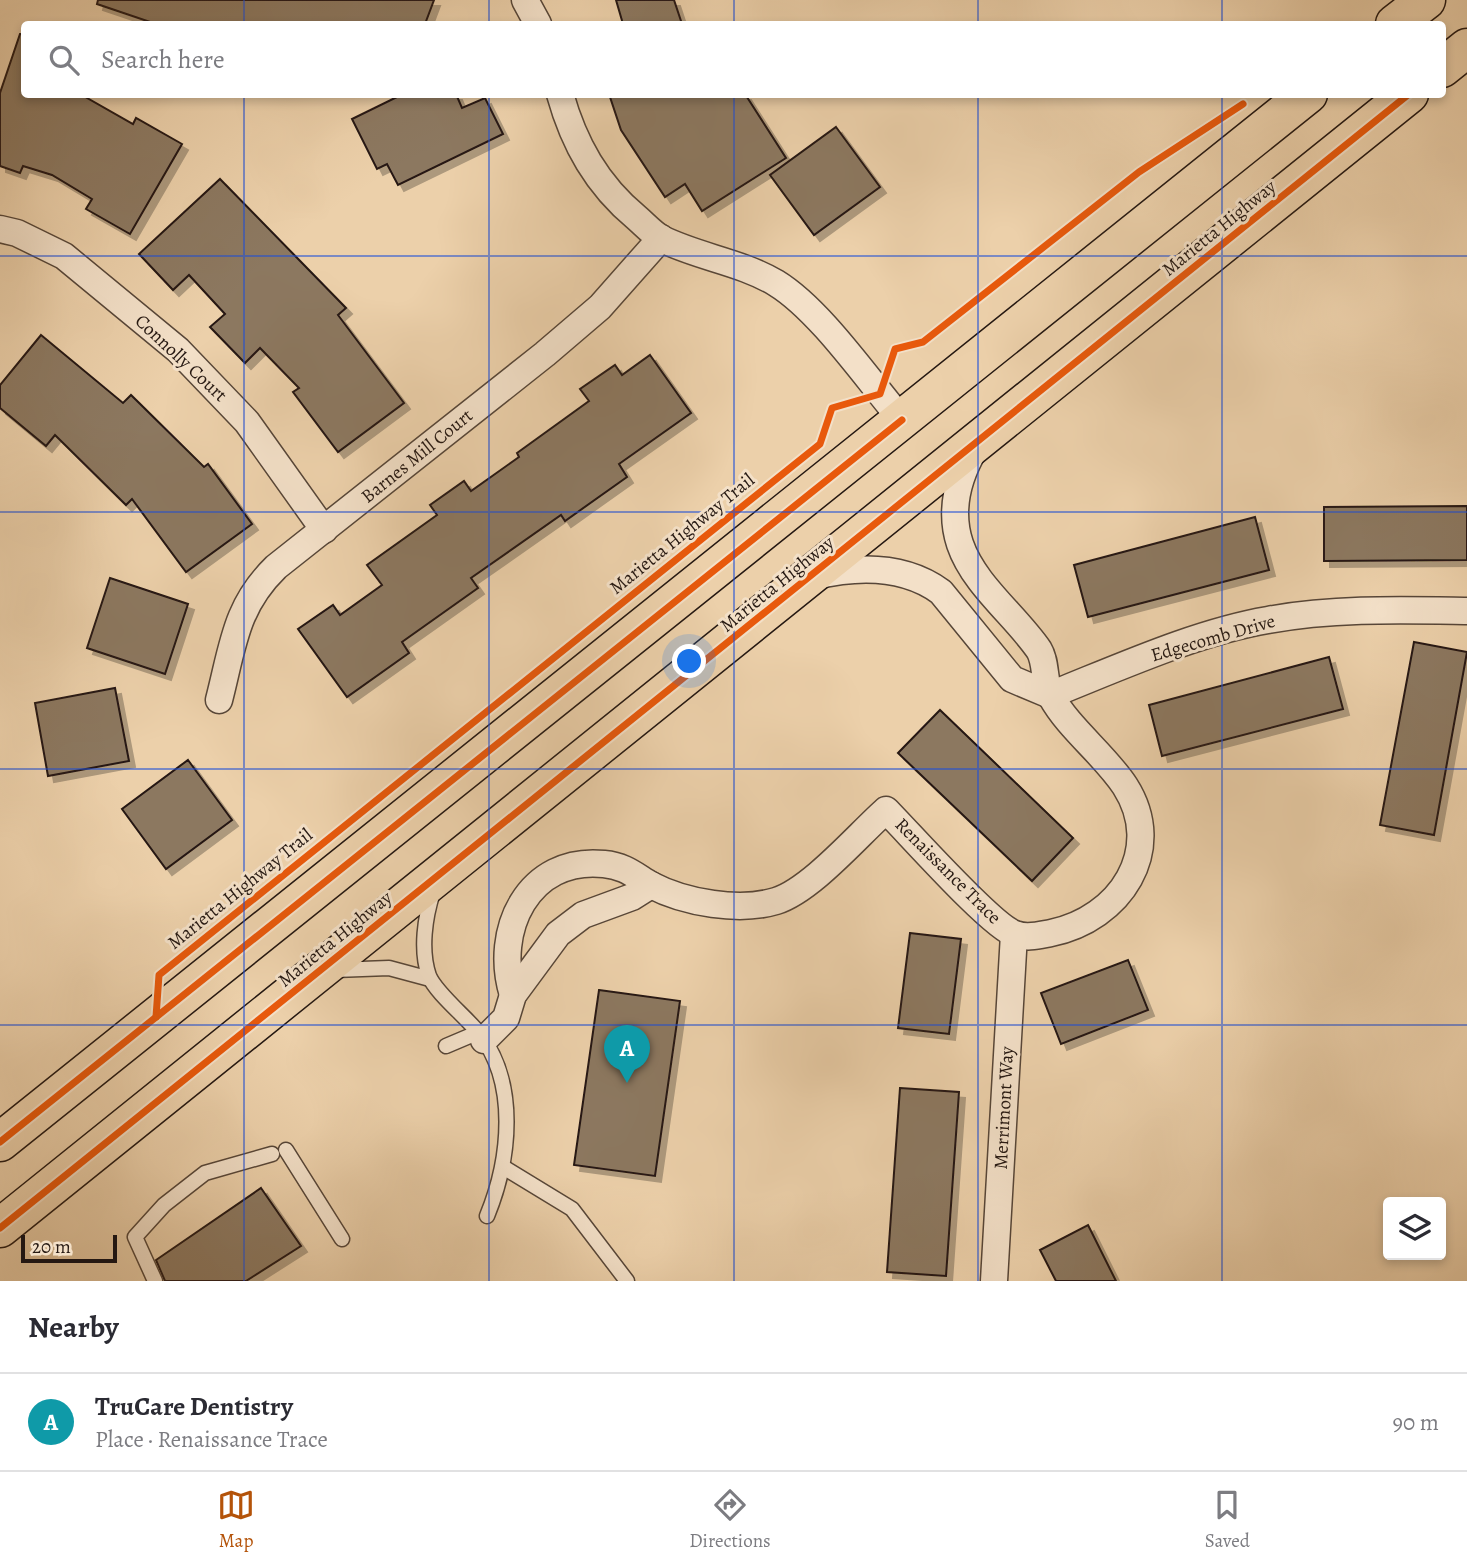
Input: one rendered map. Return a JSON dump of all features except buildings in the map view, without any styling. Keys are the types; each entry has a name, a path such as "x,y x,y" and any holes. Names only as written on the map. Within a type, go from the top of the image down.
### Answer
{"highway":[{"path":"1399,21 1426,0"},
{"path":"1446,66 1467,48"},
{"path":"0,1142 1303,98"},
{"name":"Marietta Highway","path":"0,1228 1404,98"}],"street":[{"path":"561,98 569,128 594,173 626,209 660,238 776,283 822,325 902,420"},
{"name":"Connolly Court","path":"0,229 17,233 64,256 178,351 247,422 324,530"},
{"name":"Barnes Mill Court","path":"219,700 242,610 256,586 600,307 660,238"},
{"name":"Renaissance Trace","path":"978,443 967,462 956,495 958,536 974,569 1041,653 1050,695"},
{"name":"Renaissance Trace","path":"513,995 506,967 510,924 524,898 534,888 570,867 601,863 629,869 651,884 672,892 729,905 776,901 809,882 886,810 993,918 1014,934 1033,936 1062,931 1112,903 1124,889 1138,860 1139,823 1135,805 1124,785 1050,695 1013,679 941,592 929,583 900,573 876,569 813,576"},
{"name":"Edgecomb Drive","path":"1050,695 1158,652 1267,620 1345,611 1467,611"},
{"path":"481,1036 506,1018 513,995 548,947 569,924 597,909 632,897 651,884"},
{"name":"Merrimont Way","path":"994,1281 1014,934"}],"lane":[{"path":"430,979 425,950 425,927 430,901 440,874"},
{"path":"315,975 370,967 401,970 430,979 481,1036 494,1057 504,1099 503,1167 487,1216"},
{"path":"446,1046 481,1036"},
{"path":"155,1281 135,1237 164,1205 205,1173 279,1152 342,1239"},
{"path":"503,1167 572,1209 627,1281"}],"cycle path":[{"path":"0,1228 1404,98"},
{"name":"Marietta Highway Trail","path":"156,1017 159,975 820,444 832,408 880,394 895,349 923,342 1139,172 1243,104"},
{"path":"0,1142 902,420"}],"place":[{"name":"TruCare Dentistry","path":"627,1083"}]}
